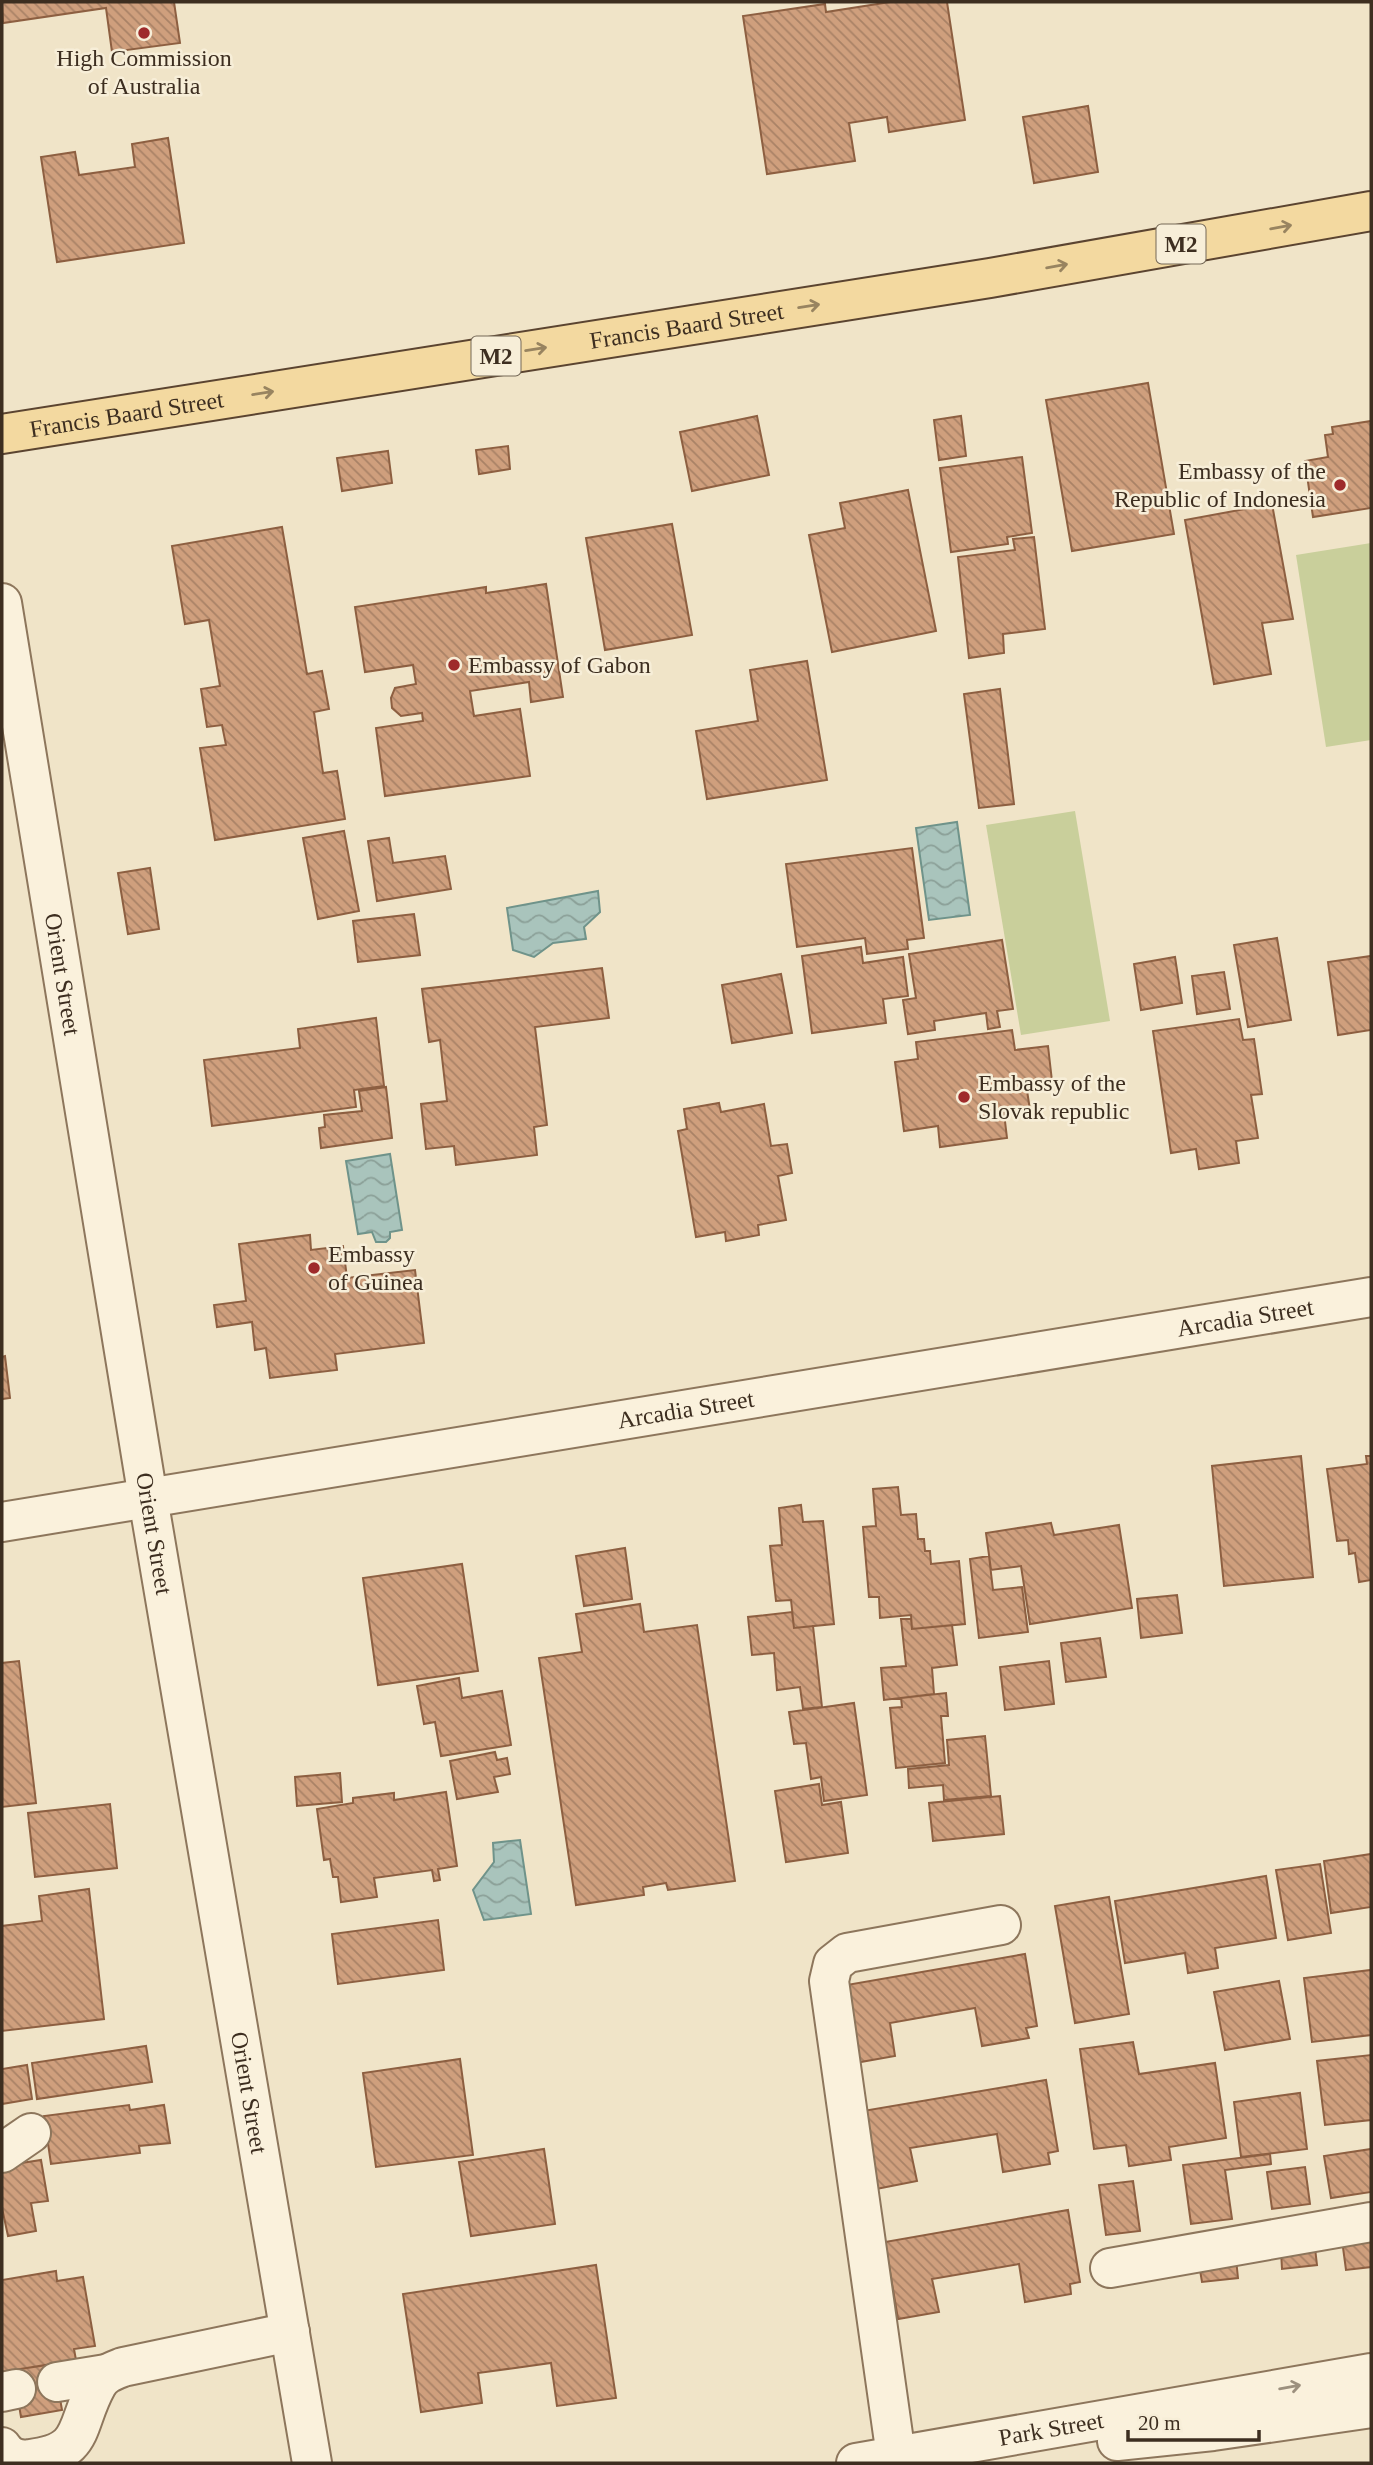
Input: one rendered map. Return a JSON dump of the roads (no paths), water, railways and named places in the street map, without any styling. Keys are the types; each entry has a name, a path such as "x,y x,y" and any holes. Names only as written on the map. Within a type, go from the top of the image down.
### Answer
{"main road":[{"name":"Francis Baard Street","path":"2,434 990,278 1371,211"}],"street":[{"name":"Orient Street","path":"2,603 148,1497 312,2463"},
{"name":"Arcadia Street","path":"2,1522 1371,1297"},
{"path":"1001,1925 847,1953 833,1965 829,1981 903,2455 1044,2449 1213,2431 1371,2408"},
{"path":"1110,2269 1371,2222"},
{"path":"57,2382 106,2374 123,2367 290,2332"},
{"name":"Park Street","path":"856,2463 1371,2373"},
{"path":"2,2447 6,2455 22,2460 51,2456 66,2449 76,2440 97,2384 106,2374"}],"water":[{"path":"957,822 970,915 929,920 916,828"},
{"path":"598,891 600,912 584,927 586,939 553,943 534,957 513,950 507,908"},
{"path":"390,1154 402,1230 390,1232 390,1238 386,1242 376,1242 372,1232 358,1234 346,1161"},
{"path":"520,1840 531,1914 484,1920 473,1890 494,1862 493,1843"}],"place":[{"name":"High Commission of Australia","path":"144,33"},
{"name":"Embassy of the Republic of Indonesia","path":"1340,485"},
{"name":"Embassy of Gabon","path":"454,665"},
{"name":"Embassy of the Slovak republic","path":"964,1097"},
{"name":"Embassy of Guinea","path":"314,1268"}]}
